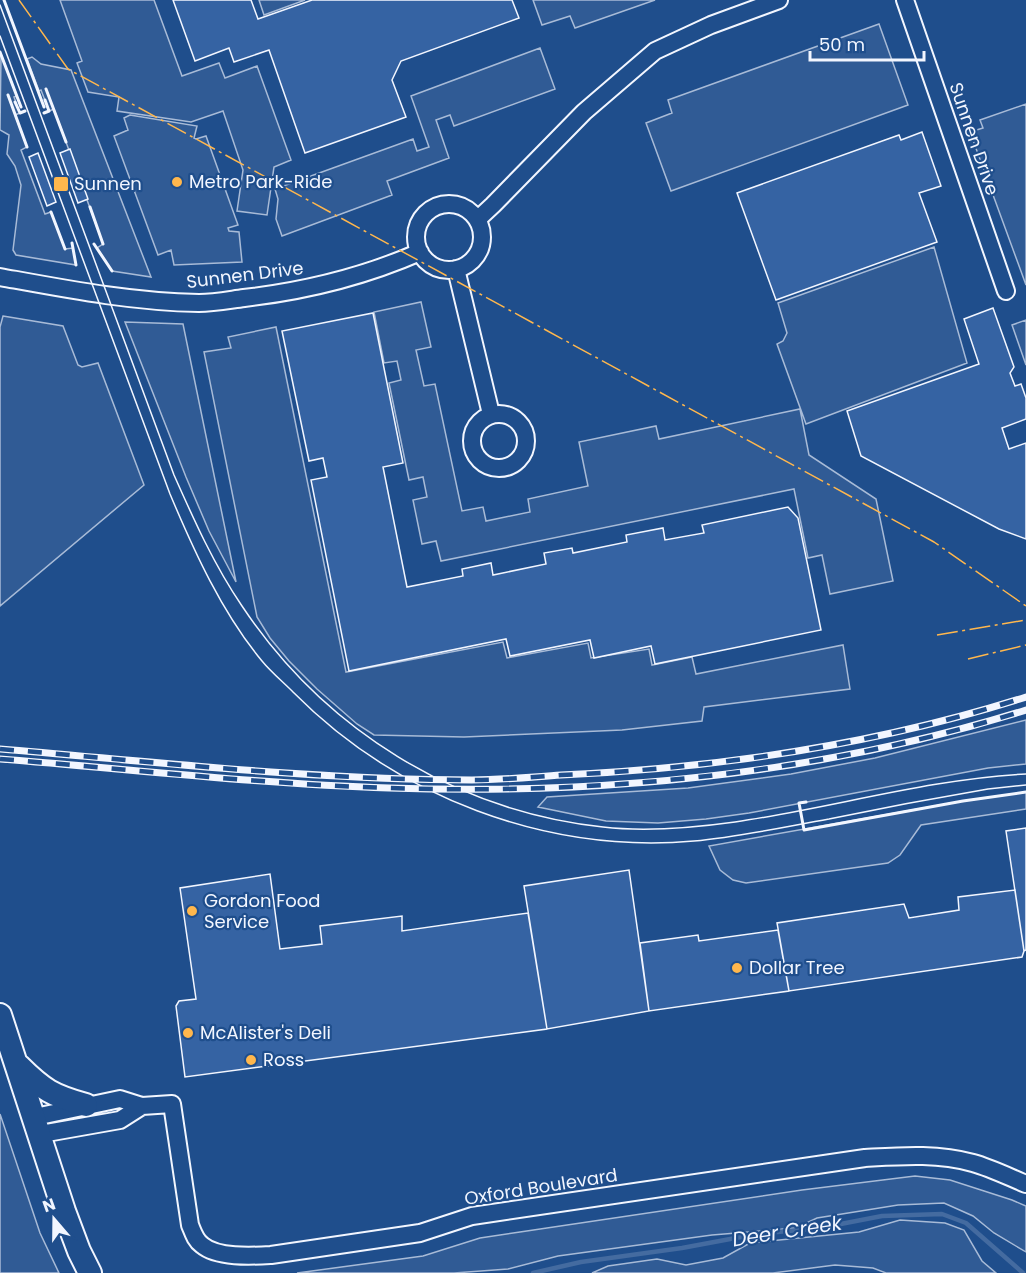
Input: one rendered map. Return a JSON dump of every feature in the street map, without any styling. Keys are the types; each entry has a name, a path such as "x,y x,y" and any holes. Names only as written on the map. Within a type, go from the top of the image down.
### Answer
{"main road":[{"path":"0,1015 79,1251 90,1273"},
{"path":"17,1064 44,1089 58,1097 86,1105"}],"street":[{"path":"478,219 494,206 584,112 656,51 711,25 779,0"},
{"name":"Sunnen Drive","path":"905,0 1006,291"},
{"path":"458,204 469,209 478,219 483,234 480,249 471,262 456,269 444,270 432,266 420,252 416,237 419,223 435,206 458,204"},
{"name":"Sunnen Drive","path":"0,277 108,296 202,303 290,292 324,285 380,269 420,252"},
{"path":"456,269 491,414"},
{"name":"Oxford Boulevard","path":"38,1126 86,1105 120,1099 142,1106 172,1104 190,1225 195,1237 200,1245 211,1251 248,1257 271,1256 420,1233 472,1216 865,1158 920,1155 956,1160 973,1163 1026,1184"},
{"name":"Oxford Boulevard","path":"38,1126 120,1120 142,1106"}],"shaded area":[{"path":"60,0 154,0 182,76 219,63 225,78 257,66 291,160 274,167 267,215 237,211 243,170 223,111 191,122 117,111 119,97 88,92 77,63 82,61"},
{"path":"259,0 305,0 264,15"},
{"path":"533,0 655,0 575,28 570,16 542,25"},
{"path":"879,24 908,105 671,191 646,123 672,113 668,100"},
{"path":"540,48 555,89 454,126 450,115 436,120 449,158 387,181 392,195 282,236 276,219 278,199 275,189 413,139 417,151 429,147 411,96"},
{"path":"1,54 17,96 14,97 20,113 15,115 27,147 21,150 45,214 51,212 65,249 73,248 76,265 16,255 13,250 21,185 15,166 7,154 9,135 0,130"},
{"path":"32,57 41,64 71,70 151,277 112,271 97,248 103,244 54,109 49,111 41,90 39,91 27,59"},
{"path":"1026,104 1026,285 970,132 983,128 980,120"},
{"name":"Metro Park-Ride","path":"130,115 197,126 194,138 206,136 238,225 228,228 229,231 239,232 242,262 174,265 171,250 158,255 114,136 128,130 124,118"},
{"path":"934,247 967,363 806,424 777,344 783,341 787,333 778,303"},
{"path":"421,302 431,347 416,350 424,386 435,384 462,511 483,507 486,521 530,512 528,499 588,486 579,442 656,426 659,439 800,409 809,455 876,499 893,581 830,594 822,555 808,558 794,489 441,561 436,541 422,544 413,500 427,497 423,477 409,480 389,383 401,380 397,361 384,363 374,312"},
{"path":"3,316 63,326 78,365 82,367 98,363 144,485 0,606 0,327"},
{"path":"1026,320 1026,365 1012,325"},
{"path":"125,322 183,324 236,582 209,531"},
{"path":"276,327 346,672 503,642 507,658 588,643 591,658 649,649 652,665 692,657 696,674 843,645 850,689 704,707 702,721 622,730 464,737 374,735 357,724 289,661 270,638 257,617 204,352 231,348 228,337"},
{"path":"1026,720 1026,764 988,768 706,819 658,823 606,821 538,807 547,797 688,788 791,774 875,758"},
{"path":"1026,792 1026,809 921,825 900,855 888,863 746,883 733,880 720,870 709,846 963,801"},
{"path":"0,1114 40,1233 59,1273 0,1273"},
{"path":"915,1176 950,1180 1026,1206 1026,1252 994,1233 973,1216 944,1203 898,1205 817,1218 796,1228 712,1235 558,1256 508,1269 454,1273 297,1273 423,1256 480,1238 802,1190"},
{"path":"900,1220 945,1223 964,1230 982,1261 996,1273 886,1273 873,1268 835,1265 773,1273 592,1273 608,1266 657,1259 686,1265 723,1258 750,1243 859,1232"}],"building":[{"path":"173,0 251,0 258,19 312,0 512,0 519,18 401,61 392,80 406,117 305,153 269,50 234,62 229,48 195,61"},
{"path":"922,132 941,186 919,193 937,242 776,300 737,193 899,135 901,140"},
{"path":"70,149 88,199 78,203 60,153"},
{"path":"38,153 56,202 47,206 29,157"},
{"path":"993,308 1014,367 1010,373 1015,386 1021,384 1026,398 1026,419 1002,428 1009,449 1026,443 1026,539 999,529 861,456 847,411 979,364 964,319"},
{"path":"373,313 403,463 383,467 407,587 463,576 462,569 491,563 493,575 546,564 544,553 572,548 573,553 627,542 626,535 663,528 665,540 704,533 702,525 788,507 798,518 821,630 655,664 651,646 594,658 590,640 510,656 506,639 349,671 311,480 327,477 323,458 309,461 282,331"},
{"path":"1026,828 1026,950 1024,951 1006,831"},
{"path":"629,870 649,1011 547,1029 524,886"},
{"path":"270,874 280,949 322,944 320,926 402,916 402,931 528,913 547,1029 185,1077 176,1006 179,1001 196,999 180,888"},
{"path":"1015,890 1024,951 1022,957 789,991 777,923 904,904 909,918 959,910 958,897"},
{"path":"778,930 789,991 649,1011 640,943 698,935 699,941"}],"waterway":[{"name":"Deer Creek","path":"533,1273 581,1262 682,1248 757,1234 820,1228 882,1216 942,1214 966,1223 1023,1273"}],"tram line":[{"path":"0,5 174,475 205,542 242,606 275,650 312,690 353,726 398,757 445,782 496,803 548,818 603,827 669,829 735,822 916,788 1026,774"},
{"path":"0,36 170,494 199,559 234,623 262,661 334,729 379,761 427,789 477,811 530,827 584,838 639,843 728,837 968,792 1026,785"}],"railway":[{"path":"0,749 295,774 413,779 505,779 679,767 796,751 912,728 1026,697"},
{"path":"0,759 340,786 550,788 711,776 791,765 949,732 1026,710"}],"wall":[{"path":"4,0 44,107"},
{"path":"0,52 21,107"},
{"path":"46,89 66,142"},
{"path":"8,95 27,147"},
{"path":"44,113 49,111 45,100"},
{"path":"15,102 20,113 25,111"},
{"path":"90,207 103,244"},
{"path":"51,212 65,249"},
{"path":"72,243 76,265"},
{"path":"94,244 112,271"},
{"path":"806,802 799,803 804,830 1026,792"}],"power":[{"path":"19,0 68,69 934,542 1026,606"},
{"path":"937,635 1026,620"},
{"path":"968,659 1026,645"}],"place":[{"name":"Metro Park-Ride","path":"177,182"},
{"name":"Sunnen","path":"61,184"},
{"name":"Gordon Food Service","path":"192,911"},
{"name":"Dollar Tree","path":"737,968"},
{"name":"McAlister's Deli","path":"188,1033"},
{"name":"Ross","path":"251,1060"}]}
